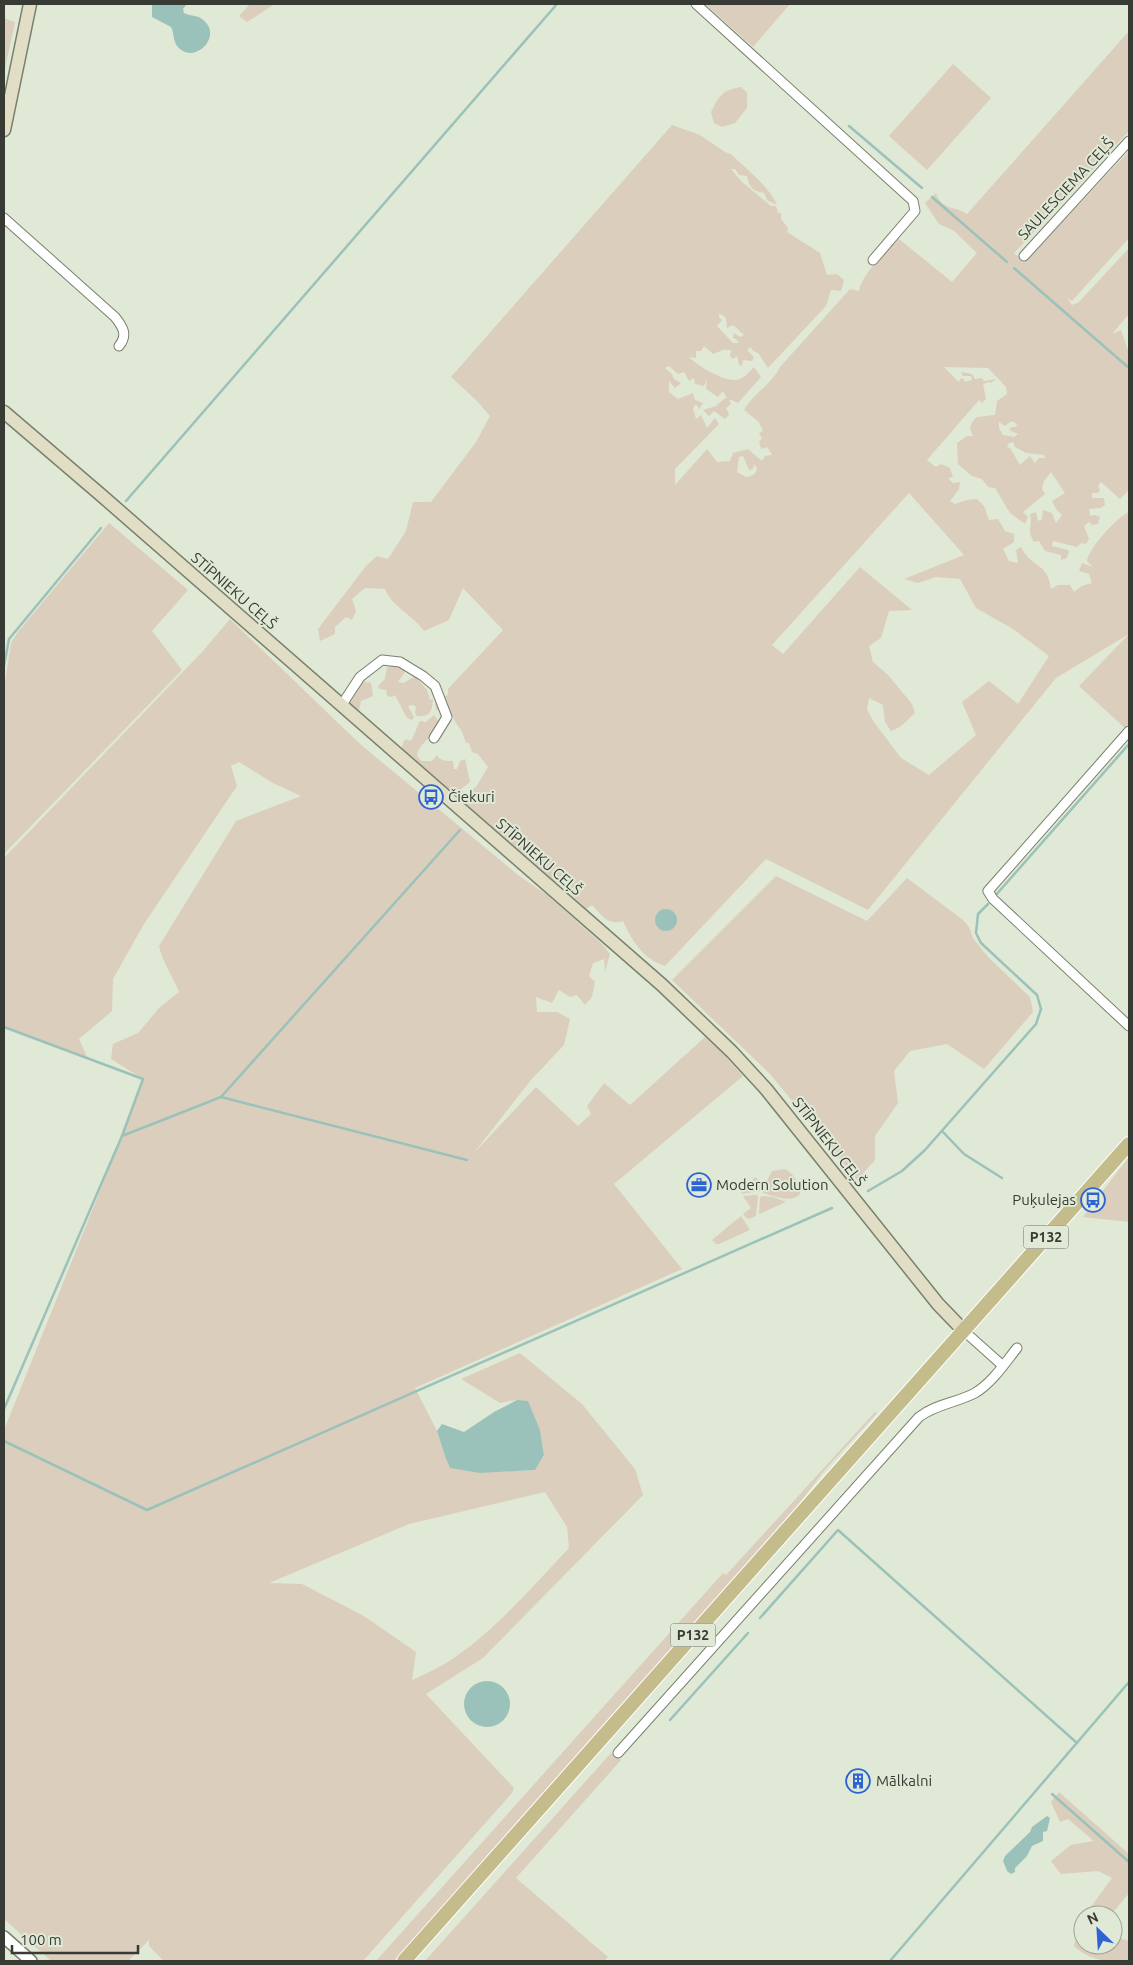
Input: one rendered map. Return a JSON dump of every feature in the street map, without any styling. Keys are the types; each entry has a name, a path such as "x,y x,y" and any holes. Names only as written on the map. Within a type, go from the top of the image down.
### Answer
{"main road":[{"path":"4,130 30,4"},
{"name":"STĪPNIEKU CEĻŠ","path":"4,412 662,985 732,1052 790,1118 938,1304 964,1331"},
{"name":"P132","path":"404,1961 1129,1144"}],"street":[{"path":"696,4 913,201 915,212 873,260"},
{"name":"SAULESCIEMA CEĻŠ","path":"1024,256 1129,141"},
{"path":"4,218 115,318 124,332 124,339 119,346"},
{"path":"342,706 360,677 382,660 400,662 435,686 447,717 434,738"},
{"path":"1129,731 988,891 993,899 1129,1026"},
{"path":"964,1331 1002,1365"},
{"path":"618,1752 918,1417 934,1407 976,1392 988,1383 1017,1348"},
{"path":"4,1937 30,1961"}],"shaded area":[{"path":"250,4 275,4 247,22 239,16"},
{"path":"705,4 790,4 753,47"},
{"path":"4,18 15,22 4,73"},
{"path":"1129,31 1129,131 1014,253 1025,262 1129,151 1129,238 1072,301 1067,298 1072,305 1079,302 1129,248 1129,314 1112,334 1121,330 1129,353 1129,490 1120,499 1101,482 1098,486 1100,490 1098,493 1092,493 1092,498 1104,498 1105,505 1101,508 1089,509 1090,516 1100,517 1098,524 1092,525 1089,522 1084,526 1089,539 1086,544 1081,543 1077,547 1053,541 1052,546 1068,550 1067,558 1061,560 1061,555 1045,551 1039,541 1034,542 1030,534 1030,514 1036,512 1038,521 1042,519 1043,510 1052,513 1056,523 1062,515 1052,501 1065,493 1051,472 1044,481 1042,488 1045,494 1023,512 1028,517 1025,524 1010,513 995,488 988,487 982,479 972,476 958,464 957,443 967,436 973,436 971,426 977,417 995,415 997,401 1007,394 1006,387 988,368 944,367 959,382 961,378 964,379 964,382 972,380 971,376 963,376 961,372 972,374 975,379 982,378 984,381 996,379 991,383 983,384 986,399 982,403 979,400 927,460 936,467 941,464 950,468 953,477 948,478 953,483 960,482 959,489 950,501 955,504 977,499 984,506 989,520 998,519 1005,531 1014,534 1014,542 1003,549 1009,561 1018,563 1016,550 1021,547 1025,554 1047,574 1051,589 1058,585 1070,585 1074,592 1082,586 1092,583 1089,574 1079,571 1082,563 1093,567 1087,561 1092,549 1111,526 1129,512 1129,634 1056,678 868,910 766,859 665,966 657,963 639,948 623,921 609,921 592,905 586,909 572,895 570,880 561,876 555,883 549,880 433,776 400,751 405,739 411,741 420,721 426,722 434,715 439,722 438,727 419,750 417,755 421,761 432,761 437,755 442,760 453,761 454,769 457,769 460,761 465,759 470,782 460,790 467,794 476,787 488,767 478,754 472,752 469,743 466,743 462,732 449,712 436,710 435,704 442,697 448,695 448,689 503,630 463,588 449,620 424,631 392,601 385,589 365,588 352,599 356,611 352,620 346,617 335,627 335,634 320,641 318,629 366,566 377,556 388,559 406,531 413,502 431,502 476,442 490,416 451,377 672,125 700,135 731,154 762,184 777,205 767,200 764,193 752,188 747,176 739,175 735,169 731,169 741,181 771,206 776,206 778,213 781,213 781,219 788,228 787,232 820,253 827,275 837,274 844,280 841,291 831,290 826,306 768,368 759,354 752,350 751,347 747,350 754,357 752,361 743,360 742,366 739,365 737,356 733,359 730,356 731,350 723,350 713,354 704,346 701,351 696,351 696,358 689,357 723,378 741,379 754,367 761,377 738,403 729,399 731,404 726,408 729,415 725,419 714,411 709,416 703,410 716,406 727,398 723,391 718,397 706,389 707,379 704,386 695,384 694,378 689,381 684,372 678,374 669,366 665,368 672,374 674,379 681,383 675,388 669,381 669,392 678,399 693,393 695,400 703,403 699,409 696,404 693,408 696,419 701,415 707,428 715,418 719,424 675,469 675,485 707,449 717,462 730,461 733,453 748,449 762,461 765,456 772,455 767,447 761,449 759,442 762,438 759,433 763,431 759,422 744,410 752,399 772,379 780,367 850,289 859,291 870,270 881,256 899,239 952,282 977,253 953,230 939,224 925,203 936,193 945,205 967,214","holes":["719,313 726,318 727,328 733,325 744,335 740,337 734,333 733,338 739,343 733,343 717,326 722,320 719,317","1012,421 1017,424 1016,427 1011,427 1009,430 1018,434 1014,437 1003,435 999,428 999,422 1005,426","1013,442 1015,447 1026,453 1044,455 1045,458 1039,458 1035,463 1030,456 1020,465 1010,448 1007,447 1009,443","743,456 749,470 753,469 754,464 757,468 755,473 748,477 737,472 739,457","909,493 964,555 904,579 918,583 936,577 960,579 976,608 1013,629 1049,656 1018,704 989,681 962,702 976,735 929,775 901,758 867,710 869,698 883,705 885,722 891,731 900,727 915,713 912,704 888,675 873,662 869,646 881,638 889,611 912,610 860,567 783,654 772,645"]},
{"path":"953,64 991,98 927,170 889,136"},
{"path":"741,87 747,93 747,108 735,123 722,127 714,123 711,112 719,98 729,90"},
{"path":"109,523 188,590 152,631 182,670 4,854 4,689 11,643 17,633"},
{"path":"230,619 360,744 518,875 547,895 602,944 610,954 605,972 604,959 593,963 589,976 595,982 592,997 585,1005 577,995 570,997 559,990 552,1003 536,997 537,1012 557,1012 570,1019 564,1045 531,1080 473,1154 536,1087 578,1126 591,1114 587,1106 604,1083 630,1105 705,1037 743,1076 614,1184 682,1269 415,1388 437,1431 445,1456 518,1471 535,1470 544,1455 540,1430 517,1400 500,1403 461,1379 520,1353 582,1404 635,1469 643,1495 483,1658 426,1694 514,1788 512,1793 363,1961 164,1961 149,1946 149,1940 128,1961 51,1961 4,1919 4,1430 143,1079 111,1059 113,1044 138,1033 160,1007 179,992 165,964 159,946 236,821 301,796 273,783 239,762 231,766 237,786 144,924 113,979 112,1011 79,1039 88,1059 4,1027 4,858 202,652","holes":["545,1492 567,1527 569,1548 516,1605 457,1656 412,1680 416,1652 364,1616 302,1584 269,1583 409,1524"]},
{"path":"1129,634 1129,723 1125,728 1079,686"},
{"path":"393,664 403,666 405,672 398,682 404,683 415,676 427,690 430,700 433,699 431,710 428,714 417,716 415,713 416,707 413,705 408,706 414,717 412,720 407,718 395,695 387,696 386,690 379,689 378,686 385,679 387,668"},
{"path":"364,680 367,683 371,682 373,696 361,701 359,711 349,703 356,689"},
{"path":"776,876 867,921 907,878 963,920 969,927 973,938 988,957 1030,997 1033,1012 984,1069 947,1044 910,1051 894,1071 898,1103 875,1136 875,1160 857,1180 770,1074 672,980"},
{"path":"1128,1158 1129,1222 1083,1217"},
{"path":"785,1169 796,1179 800,1194 788,1199 763,1193 762,1190 772,1171"},
{"path":"755,1177 763,1184 760,1191 741,1194"},
{"path":"757,1195 756,1216 749,1219 746,1218 743,1214 751,1208 743,1196"},
{"path":"762,1196 773,1197 786,1202 759,1214 760,1198"},
{"path":"741,1216 750,1230 719,1244 712,1240"},
{"path":"875,1412 877,1413 824,1471 798,1505 394,1961 376,1961 723,1573 726,1575"},
{"path":"611,1753 621,1760 516,1878 608,1957 604,1961 425,1961"},
{"path":"1059,1792 1129,1854 1129,1893 1119,1905 1092,1905 1112,1878 1098,1871 1061,1874 1051,1861 1071,1845 1094,1841 1068,1819 1060,1822 1051,1802"},
{"path":"1123,1939 1129,1941 1129,1961 1093,1958 1087,1955 1123,1955"}],"water":[{"path":"152,4 187,4 183,9 184,13 202,19 208,26 209,40 198,51 184,52 177,46 171,27 152,17"},
{"path":"666,909 674,912 677,920 674,928 666,931 658,928 655,920 658,912"},
{"path":"517,1400 528,1401 540,1430 544,1455 535,1470 480,1473 450,1468 437,1431 442,1424 464,1432 494,1412"},
{"path":"487,1681 500,1685 506,1691 510,1704 506,1717 500,1723 487,1727 474,1723 468,1717 464,1704 468,1691 474,1685"},
{"path":"1047,1816 1050,1818 1047,1831 1043,1832 1043,1841 1032,1846 1027,1856 1015,1868 1015,1872 1011,1874 1007,1871 1003,1861 1005,1856 1030,1832 1032,1827"}],"waterway":[{"path":"126,501 557,4"},
{"path":"849,126 922,188"},
{"path":"932,197 1007,262"},
{"path":"1014,268 1129,368"},
{"path":"4,666 9,639 101,528"},
{"path":"995,896 1129,744"},
{"path":"122,1136 221,1097 460,830"},
{"path":"868,1191 902,1171 925,1150 1036,1024 1041,1009 1037,995 981,943 976,933 978,914 988,904"},
{"path":"4,1027 143,1079 122,1136 4,1409"},
{"path":"221,1097 467,1160"},
{"path":"942,1131 964,1154 1002,1178"},
{"path":"4,1441 147,1510 832,1208"},
{"path":"760,1618 838,1530 1077,1743"},
{"path":"670,1720 748,1633"},
{"path":"890,1961 1129,1682"},
{"path":"1052,1794 1129,1862"}],"place":[{"name":"Čiekuri","path":"431,797"},
{"name":"Modern Solution","path":"699,1185"},
{"name":"Puķulejas","path":"1093,1200"},
{"name":"Mālkalni","path":"858,1781"}]}
